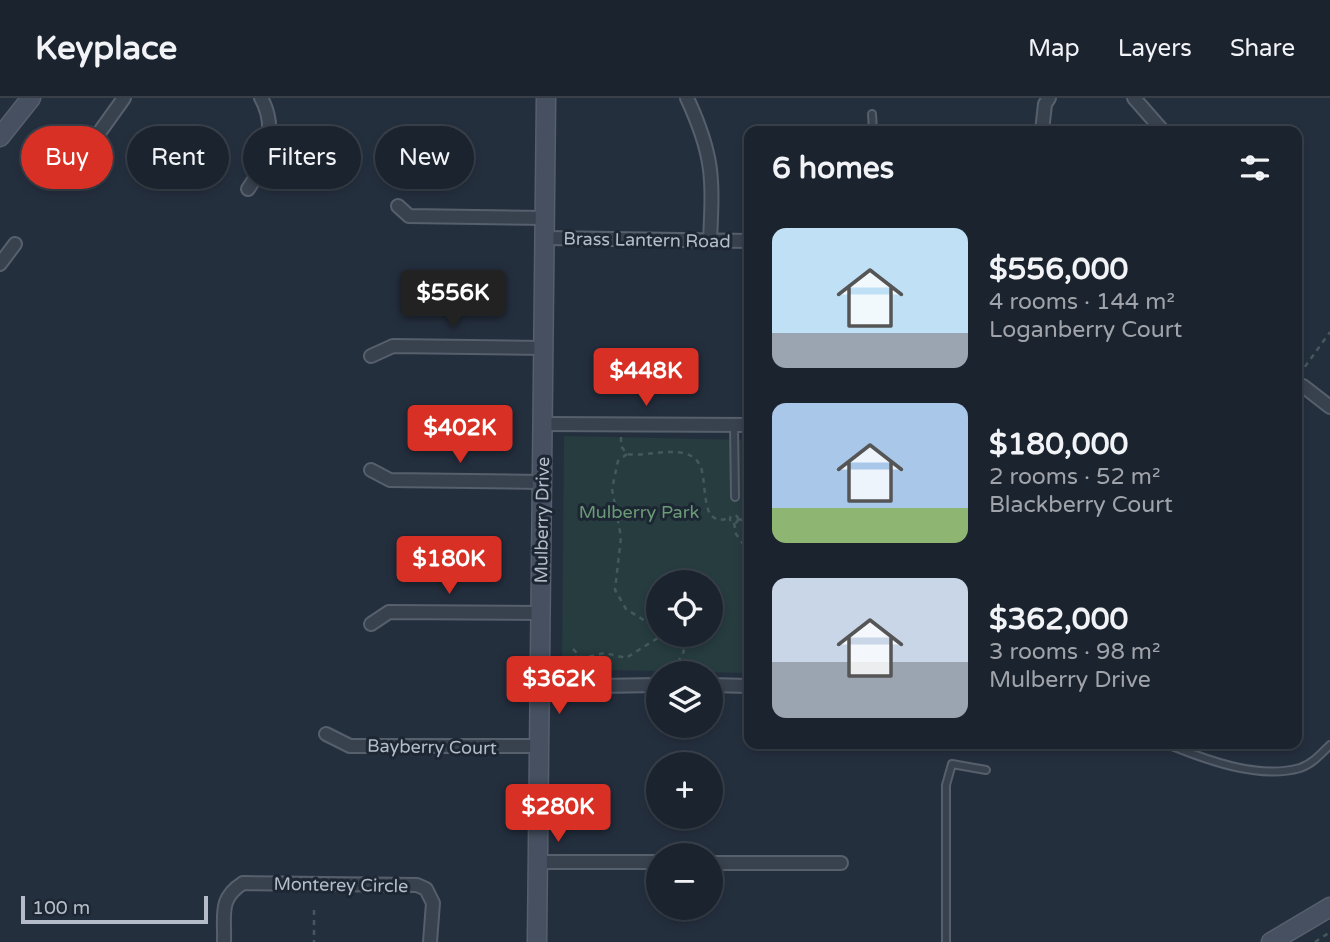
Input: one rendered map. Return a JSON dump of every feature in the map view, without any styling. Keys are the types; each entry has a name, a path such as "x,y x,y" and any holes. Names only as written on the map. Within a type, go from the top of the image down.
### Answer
{"main road":[{"path":"0,137 31,98"},
{"name":"Mulberry Drive","path":"537,942 546,98"},
{"path":"1271,942 1330,907"}],"street":[{"path":"104,126 124,98"},
{"path":"261,98 266,126"},
{"path":"687,98 704,134 713,176 710,240"},
{"path":"1043,126 1045,104 1049,98"},
{"path":"1134,98 1159,126"},
{"path":"398,206 409,216 545,218"},
{"name":"Brass Lantern Road","path":"545,239 744,241"},
{"path":"0,264 15,244"},
{"path":"371,356 393,346 543,348"},
{"path":"1302,384 1330,407"},
{"path":"543,424 744,425"},
{"path":"371,470 390,480 542,482"},
{"path":"371,624 389,612 541,613"},
{"path":"540,687 646,685"},
{"path":"723,685 744,685"},
{"name":"Bayberry Court","path":"326,734 350,746 540,746"},
{"path":"538,862 646,862"},
{"path":"723,863 841,863"},
{"name":"Monterey Circle","path":"224,942 225,901 228,893 243,883 417,886 426,889 433,903 430,942"}],"lane":[{"path":"872,114 873,126"},
{"path":"734,425 735,497"},
{"path":"1180,749 1222,765 1282,770 1310,763 1330,745"},
{"path":"946,942 946,785 952,764 986,771"}],"path":[{"path":"1302,377 1330,332"},
{"path":"621,425 621,446 628,454"},
{"path":"646,622 626,609 615,590 621,537 612,489 618,461 628,454 683,451 692,456 700,466 709,515 718,520 730,519 734,514 744,521"},
{"path":"730,519 744,545"},
{"path":"734,523 738,519"},
{"path":"573,649 577,656 589,659 605,653 626,658 646,645"},
{"path":"568,685 569,666 577,656"},
{"path":"314,910 314,942"},
{"path":"1315,942 1330,932"}],"green space":[{"name":"Mulberry Park","path":"564,436 744,440 744,673 723,672 723,661 646,661 646,671 562,669"}]}
